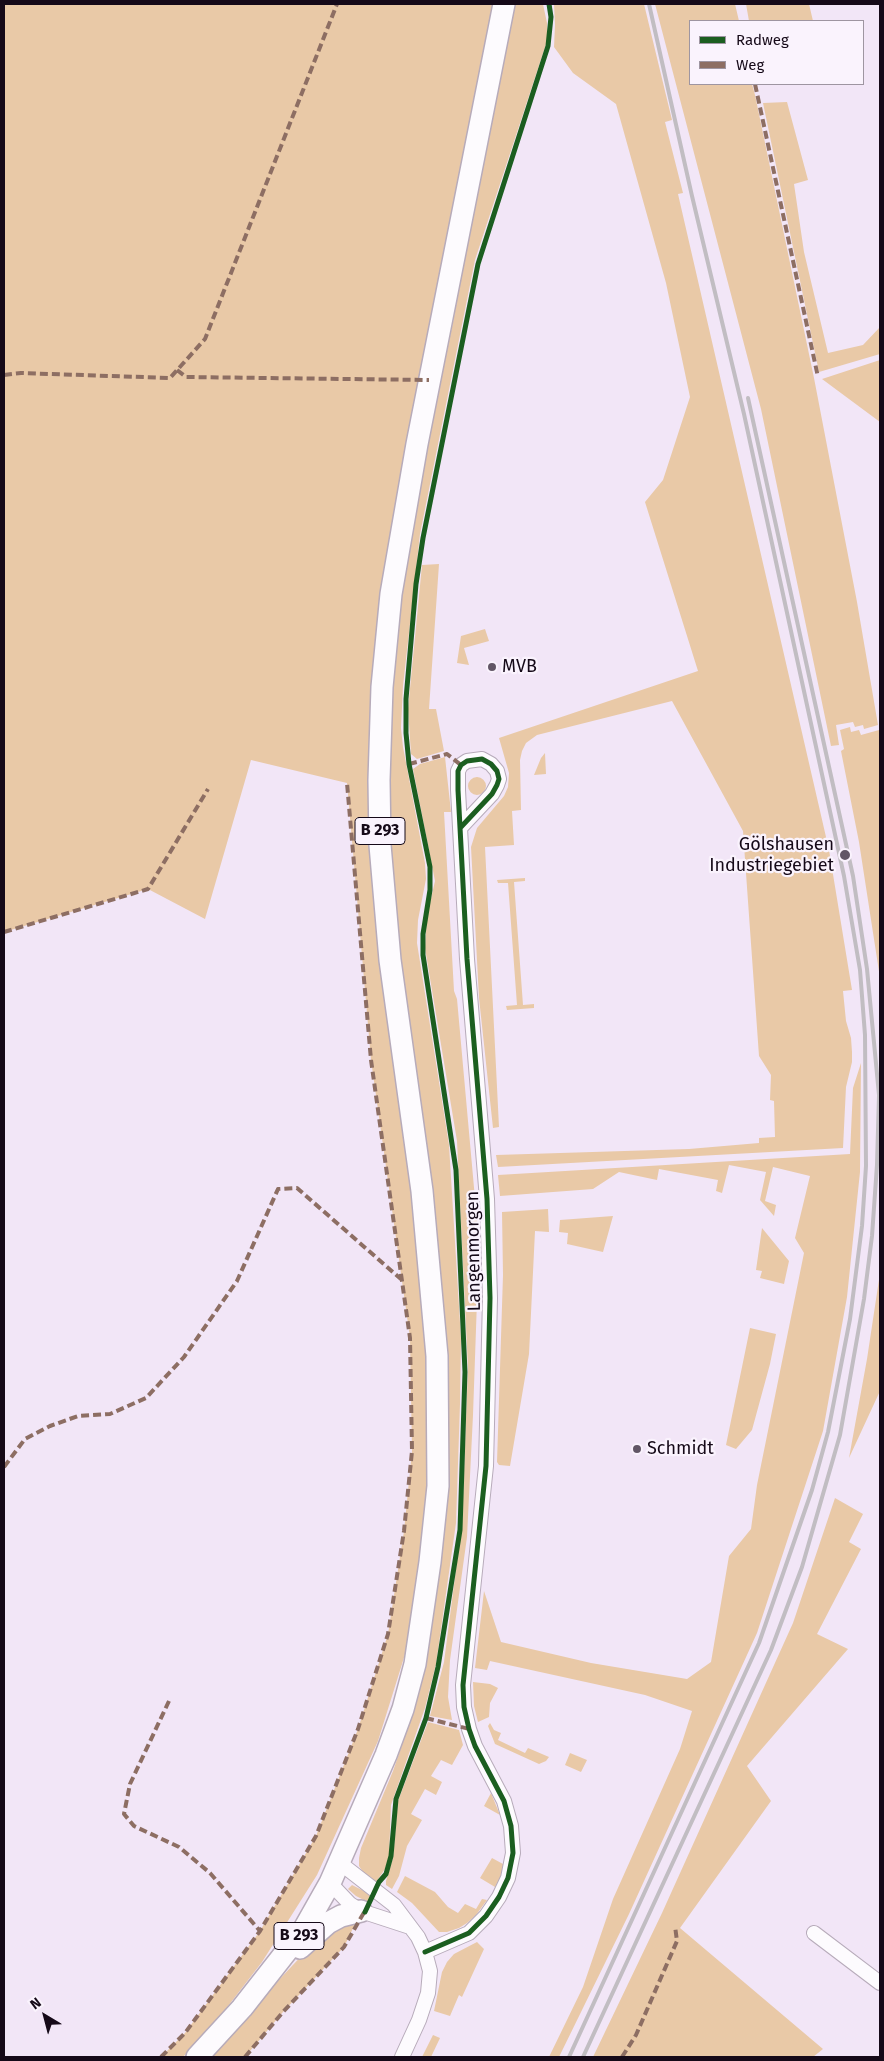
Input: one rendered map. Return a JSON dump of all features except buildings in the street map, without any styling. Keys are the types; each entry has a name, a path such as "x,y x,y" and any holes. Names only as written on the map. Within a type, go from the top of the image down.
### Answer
{"main road":[{"name":"B 293","path":"197,2057 242,2008 304,1929 330,1883 386,1755 403,1709 415,1664 430,1562 438,1486 438,1356 422,1191 390,960 380,846 379,780 382,687 391,594 417,444 504,4"},
{"path":"261,1984 328,1923 341,1916 361,1911"}],"street":[{"name":"Langenmorgen","path":"425,1952 469,1933 486,1916 499,1897 508,1878 513,1853 511,1826 504,1801 475,1746 469,1729 464,1708 463,1686 486,1466 490,1298 487,1190 468,959 461,827 458,770 467,761 482,758 491,764 499,779 492,794 461,827"},
{"path":"340,1863 394,1905 418,1937 425,1952 430,1971 428,1993 419,2020 402,2057"},
{"path":"330,1883 344,1899 361,1911 410,1927"},
{"path":"814,1933 880,1983"}],"shaded area":[{"path":"4,4 493,4 445,264 407,441 385,574 374,670 402,1112 419,1254 430,1400 430,1481 424,1552 407,1648 378,1741 317,1875 262,1962 215,2023 183,2057 161,2057 185,2033 260,1931 316,1836 358,1729 388,1634 404,1531 412,1451 410,1338 371,1060 347,783 251,760 205,919 148,889 4,932"},
{"path":"511,4 543,4 547,23 547,41 475,260 420,534 403,686 401,728 403,747 425,863 426,879 418,920 417,943 449,1145 461,1339 460,1404 456,1523 436,1664 425,1708 391,1805 389,1856 385,1869 376,1882 363,1872 359,1866 359,1858 361,1848 393,1771 412,1716 424,1671 443,1537 448,1458 448,1369 437,1235 400,966 392,878 388,775 390,699 398,608 408,537 453,322"},
{"path":"554,4 644,4 672,120 665,122 683,193 678,194 829,850 852,990 843,991 846,1021 851,1038 852,1062 846,1087 843,1148 498,1167 496,1155 689,1149 759,1143 759,1138 775,1137 774,1101 770,1100 771,1075 759,1056 743,831 672,701 537,735 526,743 522,751 520,760 521,810 512,811 514,845 485,847 499,1127 493,1128 479,998 471,847 477,828 504,796 508,787 509,773 499,738 698,671 645,502 663,480 690,397 666,283 616,104 573,73 554,47"},
{"path":"655,4 735,4 739,20 689,20 689,85 752,85 755,95 814,378 857,602 878,725 864,729 863,725 855,727 853,722 836,725 839,745 831,746 761,409"},
{"path":"746,4 809,4 813,20 749,20"},
{"path":"787,102 808,180 794,184 804,252 828,353 863,345 880,327 880,354 819,372 763,103"},
{"path":"880,360 880,422 822,379"},
{"path":"439,564 429,709 436,709 444,751 417,759 411,754 408,709 422,565"},
{"path":"485,629 489,641 464,648 469,665 457,663 461,636"},
{"path":"850,727 851,732 859,730 861,735 879,730 880,735 880,978 859,842 841,751 844,749 840,730"},
{"path":"545,753 546,774 534,775 541,758"},
{"path":"445,757 451,812 444,812 454,991 457,999 479,1243 467,1537 450,1660 448,1697 452,1720 430,1716 444,1662 462,1523 468,1368 457,1141 425,948 427,916 435,881 413,769 420,764"},
{"path":"477,777 483,780 486,786 483,792 477,795 471,792 468,786 471,780"},
{"path":"525,878 525,881 514,882 523,1005 534,1004 534,1008 507,1010 506,1006 517,1005 508,883 498,883 497,880"},
{"path":"861,1063 860,1172 847,1297 823,1431 757,1633 629,1914 559,2057 549,2057 583,1987 613,1899 680,1749 692,1711 645,1695 490,1661 487,1670 475,1668 484,1591 501,1642 591,1663 687,1679 711,1662 729,1556 751,1529 757,1485 804,1253 795,1238 810,1176 773,1167 765,1201 776,1205 774,1216 760,1200 766,1172 729,1165 722,1193 716,1191 718,1180 659,1169 657,1180 619,1172 593,1189 500,1196 498,1175 850,1154 853,1088"},
{"path":"548,1209 549,1232 535,1231 529,1354 510,1466 499,1465 497,1462 503,1275 502,1212"},
{"path":"613,1216 603,1252 567,1244 568,1233 559,1232 560,1220"},
{"path":"762,1228 789,1261 784,1284 760,1278 762,1271 756,1270"},
{"path":"880,1273 880,1391 849,1458 867,1359"},
{"path":"750,1328 776,1334 752,1430 736,1449 726,1445"},
{"path":"835,1498 863,1514 849,1542 861,1549 817,1634 848,1649 747,1766 771,1801 680,1928 823,2049 813,2057 593,2057 662,1913 793,1623"},
{"path":"473,1682 490,1684 498,1688 490,1703 489,1717 478,1722 474,1706"},
{"path":"428,1722 459,1730 463,1745 452,1765 441,1760 431,1776 442,1782 436,1795 425,1789 411,1814 422,1820 407,1846 399,1876 392,1889 386,1885 386,1881 393,1858 398,1801"},
{"path":"490,1723 494,1730 501,1733 498,1740 525,1753 528,1748 549,1757 546,1761 539,1764 495,1744 488,1726"},
{"path":"570,1753 587,1760 581,1772 565,1765"},
{"path":"491,1793 500,1815 484,1806"},
{"path":"492,1858 503,1864 502,1874 495,1887 480,1878"},
{"path":"405,1876 435,1892 448,1907 458,1913 465,1904 476,1909 482,1899 487,1900 476,1915 467,1923 447,1932 439,1932 412,1903 397,1892"},
{"path":"352,1885 372,1895 368,1902 356,1896 348,1889"},
{"path":"357,1920 344,1947 283,2012 245,2057 206,2057 325,1933"},
{"path":"477,1942 484,1949 462,1997 459,1995 450,2016 434,2011 442,1972 447,1962 454,1954"},
{"path":"433,2035 440,2038 431,2057 422,2057"}],"railway":[{"path":"569,2057 759,1643 812,1490 828,1432 850,1319 862,1226 866,1166 865,1035 860,970 844,876 744,414 649,4"},
{"path":"583,2057 771,1650 802,1567 840,1435 864,1299 872,1236 879,1095 867,969 853,876 748,398"}],"marked path":[{"path":"4,375 21,373 170,378 205,339 337,4"},
{"path":"755,85 818,377"},
{"path":"177,370 186,377 429,380"},
{"path":"409,764 447,754 461,765"},
{"path":"161,2057 185,2033 260,1931 316,1836 358,1729 388,1634 404,1531 412,1451 410,1338 371,1060 347,783"},
{"path":"4,932 148,889 208,789"},
{"path":"4,1467 25,1439 50,1426 78,1416 110,1414 146,1398 184,1357 237,1281 278,1189 297,1188 402,1280"},
{"path":"169,1701 130,1784 124,1814 134,1826 179,1847 210,1873 260,1931"},
{"path":"426,1718 469,1729"},
{"path":"245,2057 283,2012 344,1947 366,1909"},
{"path":"622,2057 636,2035 677,1941 675,1926"}],"cycle path":[{"path":"365,1912 379,1882 386,1874 391,1856 396,1799 426,1718 438,1667 460,1530 465,1372 456,1170 423,955 423,934 430,890 430,867 409,764 406,733 406,699 416,584 423,538 478,264 548,46 551,17 549,4"},
{"path":"425,1952 469,1933 486,1916 499,1897 508,1878 513,1853 511,1826 504,1801 475,1746 469,1729 464,1707 463,1685 486,1466 490,1298 487,1199 467,959 458,771 461,765 467,761 482,759 491,764 497,771 499,779 492,794 461,827"}],"place":[{"name":"MVB","path":"492,667"},
{"name":"Gölshausen Industriegebiet","path":"845,855"},
{"name":"Schmidt","path":"637,1449"}]}
